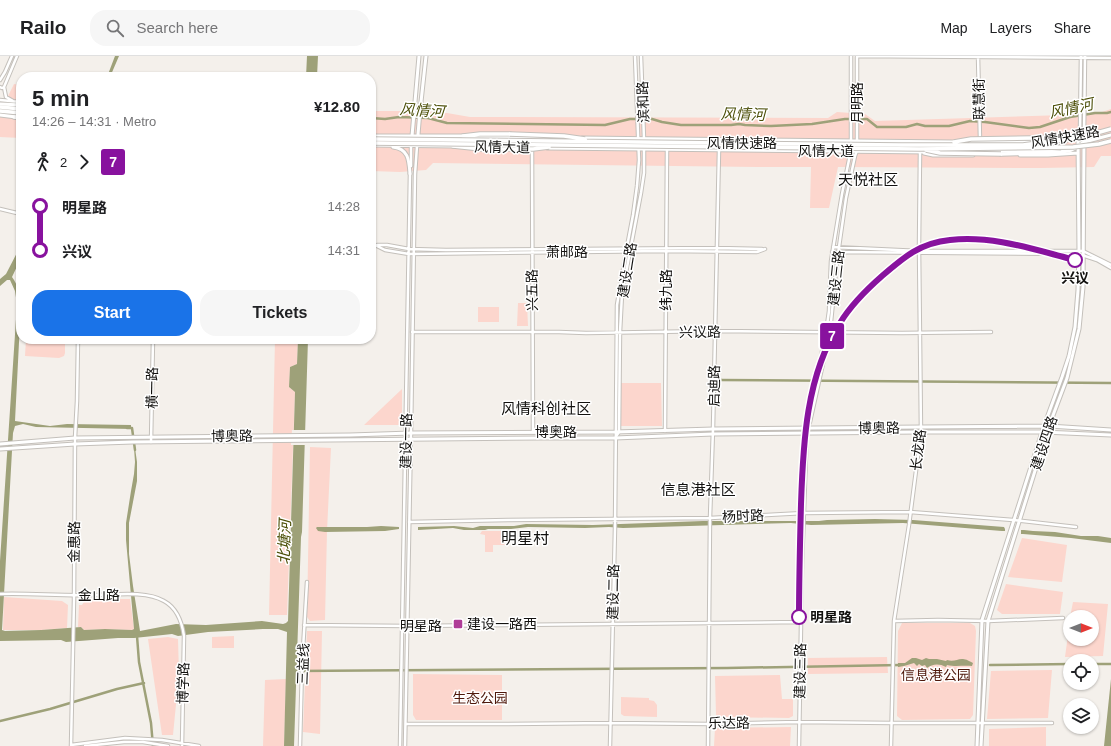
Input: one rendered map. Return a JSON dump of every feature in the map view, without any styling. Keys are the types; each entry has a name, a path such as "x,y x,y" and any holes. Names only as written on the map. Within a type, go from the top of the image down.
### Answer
{"highway":[{"path":"0,105 16,108"},
{"path":"0,111 16,115"},
{"name":"风情快速路","path":"376,139 1023,145 1086,136 1111,130"},
{"path":"463,136 480,134 510,134 564,136 598,141"},
{"path":"944,144 971,140 1052,136 1069,140"},
{"name":"风情快速路","path":"376,144 920,150 1073,147 1111,141"},
{"path":"453,146 481,149 534,149 565,145"},
{"path":"920,150 940,153 1001,154 1061,152 1071,150 1078,146"}],"main road":[{"path":"412,136 419,56"},
{"path":"417,146 426,56"},
{"path":"0,105 16,104"},
{"path":"0,115 14,117"},
{"name":"风情大道","path":"376,136 1056,143 1084,138 1111,130"},
{"name":"风情大道","path":"376,145 851,151 1060,150 1078,146 1084,142 1111,135"},
{"name":"建设四路","path":"977,746 982,620 1013,520 1069,356 1075,327 1081,253 1084,138"},
{"name":"建设四路","path":"981,746 988,621 1047,432 1067,378 1079,329 1083,287 1078,139"},
{"path":"379,146 401,149 408,156 410,174"},
{"path":"920,150 933,155 1048,155 1078,153"},
{"name":"博奥路","path":"0,444 75,438 406,433 617,432 713,429 1049,426 1111,430"},
{"name":"博奥路","path":"0,449 134,442 615,438 713,434 1047,432 1111,435"}],"street":[{"path":"0,80 12,56"},
{"path":"16,102 6,97 4,87 17,56"},
{"name":"滨和路","path":"635,56 639,149"},
{"name":"滨和路","path":"641,56 644,149"},
{"name":"月明路","path":"851,56 851,151"},
{"path":"857,56 1111,58"},
{"name":"月明路","path":"857,56 857,151"},
{"name":"联慧街","path":"978,56 980,142"},
{"path":"1078,139 1080,131 1081,57"},
{"path":"1084,138 1085,57"},
{"path":"0,87 4,87"},
{"path":"0,100 13,101"},
{"name":"建设一路","path":"400,746 410,174 412,136"},
{"name":"建设一路","path":"405,746 415,174 417,146"},
{"name":"兴五路","path":"532,148 533,432"},
{"name":"建设二路","path":"617,432 618,298 633,215 637,186 639,149"},
{"name":"建设二路","path":"618,332 622,294 644,173 644,149"},
{"name":"纬九路","path":"665,431 667,149"},
{"name":"启迪路","path":"708,746 710,519 719,150"},
{"name":"长龙路","path":"891,746 894,621 922,432 919,252 920,150"},
{"name":"建设三路","path":"828,332 832,252 851,151"},
{"name":"建设三路","path":"799,746 806,434 810,422 828,332 846,198 857,151"},
{"path":"1,210 16,213"},
{"path":"376,245 387,245 409,249 532,251 626,248 630,250"},
{"name":"萧邮路","path":"376,246 385,250 409,254 532,251 626,252 630,250 765,250"},
{"path":"833,247 919,252 1029,251 1081,253 1111,265"},
{"path":"832,252 1081,253 1111,268"},
{"name":"兴议路","path":"408,332 991,332"},
{"name":"金惠路","path":"71,746 75,429 78,344"},
{"name":"横一路","path":"151,442 153,344"},
{"path":"615,438 617,432"},
{"name":"建设二路","path":"610,746 615,528 615,438"},
{"name":"杨时路","path":"409,522 710,519 804,513 910,512 1013,520 1019,522 1076,527"},
{"name":"三益线","path":"300,746 302,666 307,582"},
{"name":"金山路","path":"0,594 150,596 165,601 175,610 181,622"},
{"path":"894,621 988,621 1063,618"},
{"name":"博学路","path":"181,622 184,636 182,744"},
{"name":"明星路","path":"304,625 407,626 801,622"},
{"name":"乐达路","path":"406,724 610,722 709,724 799,722 1052,723"},
{"path":"71,746 122,738 158,740 199,746"},
{"path":"85,746 124,742 168,746"}],"green space":[{"path":"14,84 16,84 16,138 0,137 0,112"},
{"path":"1111,109 1111,156 1101,156 1094,167 838,167 829,208 810,208 811,167 433,163 426,170 400,172 376,171 376,111 424,111 470,117 828,118 837,112 865,114 875,121 1096,114"},
{"path":"518,303 527,303 528,326 517,326"},
{"path":"478,307 499,307 499,322 478,322"},
{"path":"26,344 65,344 64,356 59,358 25,356"},
{"path":"275,344 298,344 297,364 290,367 289,387 295,392 287,615 269,615"},
{"path":"619,383 661,383 662,426 618,426"},
{"path":"402,389 402,425 364,425"},
{"path":"310,447 331,448 325,620 310,621 307,617"},
{"path":"482,531 505,531 505,545 493,545 493,552 485,552 485,535 480,534"},
{"path":"1022,538 1067,545 1062,582 1008,577"},
{"path":"1006,584 1063,592 1060,614 1002,614 997,610"},
{"path":"4,597 62,601 68,605 67,628 3,630"},
{"path":"88,599 130,599 134,629 84,630 81,627 78,627 79,605 82,605"},
{"path":"1073,602 1108,604 1103,656 1099,656 1099,654 1065,654 1066,646 1099,646 1099,610 1071,610"},
{"name":"信息港公园","path":"902,623 970,623 975,626 973,715 970,719 902,720 897,716 898,631"},
{"path":"307,631 322,631 320,734 303,732"},
{"path":"234,636 234,648 212,648 212,637"},
{"path":"168,637 178,639 179,674 173,735 162,735 148,639"},
{"path":"887,657 888,673 808,674 808,658"},
{"path":"1052,670 1048,718 987,719 991,671"},
{"name":"生态公园","path":"413,674 502,675 502,720 416,720 413,715"},
{"path":"780,675 782,699 793,699 793,716 789,718 718,717 716,715 715,676"},
{"path":"286,679 284,746 263,746 265,680"},
{"path":"621,697 649,698 649,700 654,701 657,705 657,717 624,716 621,714"},
{"path":"791,727 790,746 714,746 715,728"},
{"path":"1046,727 1046,746 989,746 989,729"}],"shaded area":[{"path":"115,56 119,56 112,72 109,72"},
{"path":"307,56 318,56 317,72 306,72"},
{"path":"16,255 16,269 12,277 16,284 16,298 10,280 7,280 0,286 0,279 6,274"},
{"path":"16,319 16,344 19,344 15,421 50,426 67,424 131,425 131,429 36,427 23,424 15,426 13,433 2,630 41,630 81,627 84,630 134,629 126,540 126,523 134,474 134,448 137,462 137,481 129,523 129,554 140,631 176,624 206,625 262,621 283,624 286,623 288,621 295,392 289,387 290,367 297,364 298,344 308,344 294,746 284,746 287,632 278,629 263,629 208,632 178,636 172,634 66,642 61,640 0,641 0,561"},
{"path":"875,519 913,520 1004,527 1005,531 903,523 811,525 791,523 623,528 528,527 485,530 464,530 453,528 418,530 418,527 454,526 473,528 480,526 514,526 526,524 593,525 703,521 819,521"},
{"path":"317,527 399,527 399,529 385,531 325,532 318,531 316,528"},
{"path":"1021,530 1055,532 1081,536 1098,536 1111,538 1111,543 1021,534"},
{"path":"912,658 922,660 926,658 946,661 965,659 973,663 972,666 947,665 946,667 936,664 927,668 925,665 922,666 919,664 917,666 914,663 898,667 898,663 905,663"},
{"path":"1111,679 1111,746 1104,746"}],"pier":[{"path":"292,430 307,430 307,445 291,445"}],"waterway":[{"name":"风情河","path":"376,118 428,118 447,123 605,125 630,119 652,119 681,125 739,124 771,126 812,124 845,119 867,119 877,127 906,127 917,124 925,126 949,126 970,121 1029,128 1040,127 1070,117 1111,112"},
{"path":"720,380 1111,383"},
{"path":"127,428 132,428 135,450"},
{"path":"137,636 139,662 151,723 153,746"},
{"path":"990,665 1063,664"},
{"path":"1099,664 1111,664"},
{"path":"295,671 727,668 900,665"},
{"path":"0,721 144,683"}],"metro line":[{"name":"7","path":"799,617 802,463 805,430 820,366 832,336 848,311 865,292 902,259 923,247 948,240 971,239 1004,242 1075,260"}],"place":[{"name":"兴议","path":"1075,260"},
{"name":"明星路","path":"799,617"},
{"name":"建设一路西","path":"458,624"}],"district":[{"name":"天悦社区","path":"868,179"},
{"name":"风情科创社区","path":"546,408"},
{"name":"信息港社区","path":"698,489"},
{"name":"明星村","path":"525,538"}],"water label":[{"name":"北塘河","path":"284,542"}]}
